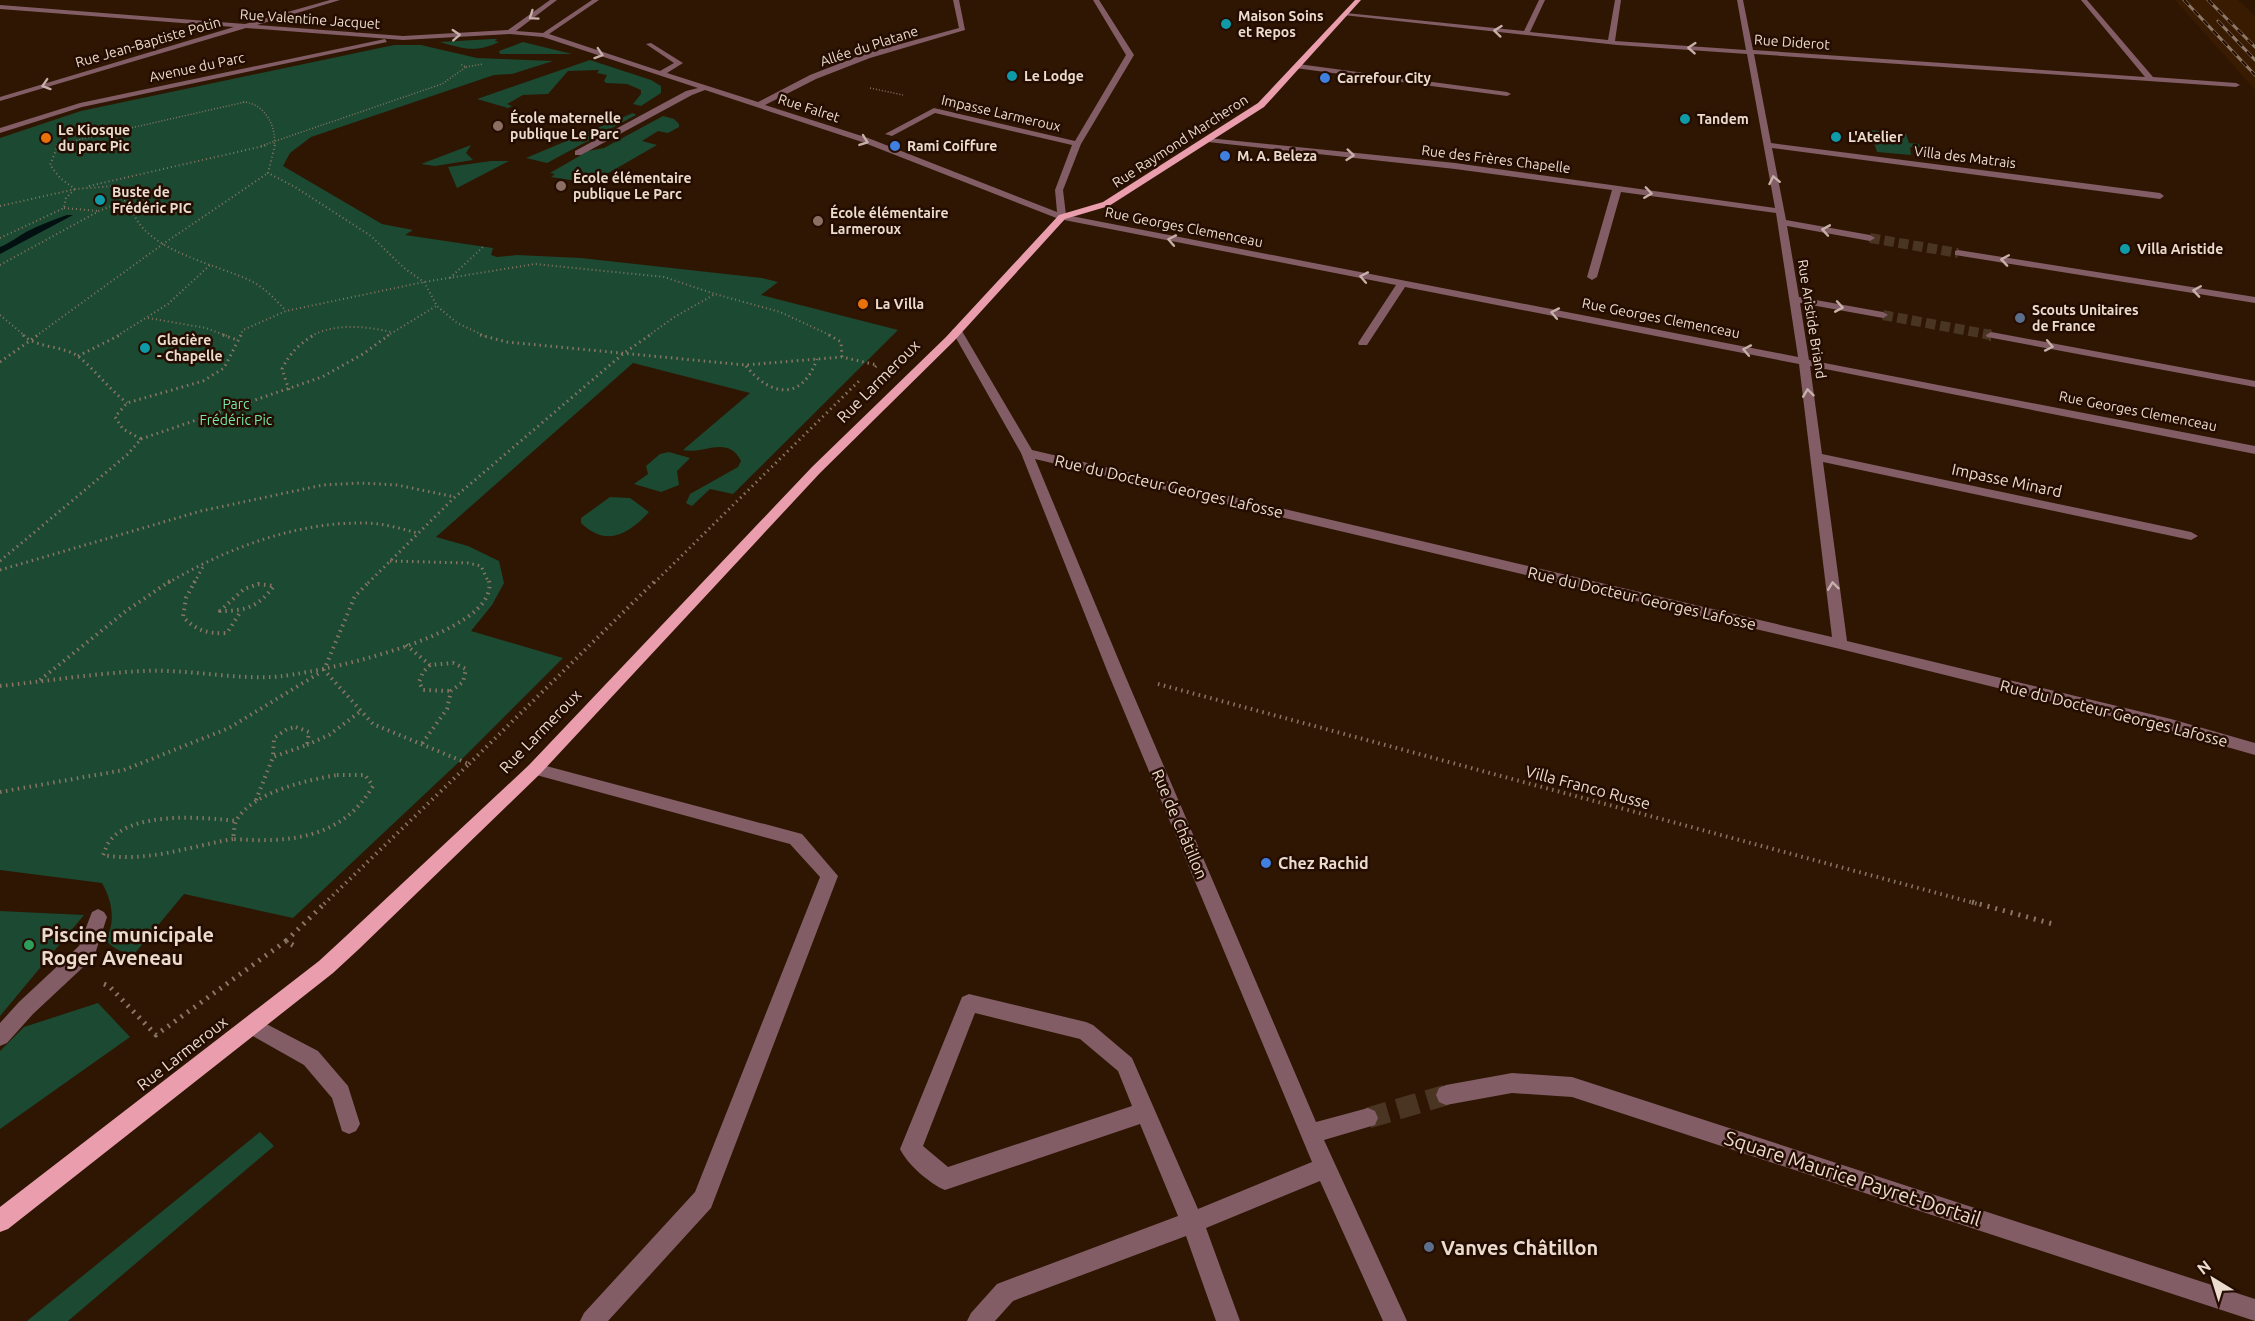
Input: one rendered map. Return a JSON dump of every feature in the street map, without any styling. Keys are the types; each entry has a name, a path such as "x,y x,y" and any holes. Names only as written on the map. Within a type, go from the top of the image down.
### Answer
{"main road":[{"name":"Rue Raymond Marcheron","path":"1062,217 1106,204 1261,105 1358,0"},
{"name":"Rue Larmeroux","path":"0,1221 327,967 535,769 816,470 957,331 1062,217"}],"street":[{"name":"Rue Jean-Baptiste Potin","path":"0,99 129,59 337,0"},
{"path":"510,32 554,0"},
{"path":"544,35 596,0"},
{"name":"Allée du Platane","path":"759,105 813,77 867,56 963,29 956,0"},
{"path":"1062,217 1059,190 1077,144 1130,56 1096,0"},
{"path":"1526,34 1542,0"},
{"path":"1611,42 1618,0"},
{"name":"Rue Aristide Briand","path":"1740,0 1781,217 1804,361 1840,644"},
{"path":"2084,0 2151,79"},
{"name":"Rue Valentine Jacquet","path":"0,7 403,38"},
{"name":"Rue Diderot","path":"1346,15 1611,42 2236,85"},
{"name":"Rue Falret","path":"403,38 510,32 544,35 865,141 1062,217"},
{"name":"Avenue du Parc","path":"0,131 80,105 403,38"},
{"path":"650,45 679,63 660,74"},
{"path":"1298,66 1507,94"},
{"path":"578,153 689,93 705,88"},
{"path":"661,110 674,114"},
{"name":"Impasse Larmeroux","path":"889,134 934,110 1077,144"},
{"name":"Rue des Frères Chapelle","path":"1208,140 1455,166 1617,189 1781,217 1870,238"},
{"name":"Villa des Matrais","path":"1767,145 2160,196"},
{"path":"1592,277 1617,189"},
{"name":"Rue Georges Clemenceau","path":"1062,217 2255,450"},
{"path":"1958,253 2255,300"},
{"path":"1363,343 1402,284"},
{"path":"1794,299 1883,315"},
{"name":"Rue de Châtillon","path":"957,331 1027,453 1116,673 1324,1168 1395,1321"},
{"path":"1991,335 2255,384"},
{"name":"Rue du Docteur Georges Lafosse","path":"1027,453 1840,644 2255,749"},
{"name":"Impasse Minard","path":"1817,458 2191,536"},
{"path":"535,769 796,839 829,876 703,1200 592,1321"},
{"path":"0,1036 26,1008 87,951 98,917"},
{"path":"1145,1112 945,1179 911,1149 969,1003 1086,1031 1125,1065 1192,1222 1228,1321"},
{"path":"251,1025 311,1058 341,1093 349,1124"},
{"name":"Square Maurice Payret-Dortail","path":"1446,1095 1512,1083 1572,1087 2255,1311"},
{"path":"1310,1134 1368,1118"},
{"path":"979,1321 1005,1292 1192,1222 1324,1168"}],"path":[{"path":"0,206 276,143 442,84 466,67 457,63"},
{"path":"813,77 947,103 934,110"},
{"path":"46,148 249,101"},
{"path":"0,362 163,244 268,173 276,143 276,127 264,112 249,101 215,103"},
{"path":"60,140 50,165 60,178 75,189"},
{"path":"268,173 295,187 371,236 404,268 424,282 436,306 457,323 478,334 507,342 746,365 842,357 877,365 870,371"},
{"path":"64,208 66,198 75,189 114,186 130,191 129,200 134,219 163,244 253,282 272,295 286,311"},
{"path":"0,265 99,211 129,200"},
{"path":"0,238 64,208 99,211"},
{"path":"449,278 483,247"},
{"path":"141,439 123,429 115,417 127,403 203,381 224,368 243,330 262,320 286,311 424,282 535,264 664,277 715,294 778,310 824,330 841,342 842,357"},
{"path":"78,356 110,341 170,303 210,265"},
{"path":"0,792 124,770 229,728 324,670 355,596 455,497 624,353 673,318 715,294"},
{"path":"0,561 128,454 141,439 175,425 290,390 322,377 363,354 392,332 436,306"},
{"path":"0,315 30,341 78,356 109,389 127,403"},
{"path":"147,318 206,328 237,340"},
{"path":"290,390 282,369 285,360 308,336 327,329 349,326 370,326 392,332"},
{"path":"746,365 762,385 780,391 806,382 814,373 817,359"},
{"path":"109,986 156,1035 286,941 862,378"},
{"path":"0,570 201,511 323,485 397,485 455,497"},
{"path":"39,681 157,590 204,565 264,540 327,526 363,523 418,533"},
{"path":"0,686 146,670 271,677 324,670 435,634 469,616 489,596 490,582 481,567 468,562 389,561"},
{"path":"204,565 186,598 183,617 193,628 207,634 227,633 241,611 263,600 274,586 266,582 250,586 238,592 220,611 241,611"},
{"path":"406,645 430,665"},
{"path":"442,662 460,664 466,669 466,676 463,683 451,691 423,690 419,682 423,672 430,665 442,662"},
{"path":"324,670 373,724 469,764"},
{"name":"Villa Franco Russe","path":"1116,673 2053,924"},
{"path":"421,745 447,709 451,691"},
{"path":"273,757 329,735 361,711"},
{"path":"233,839 236,820 256,800 273,757 274,738 287,729 298,726 309,732 306,745"},
{"path":"236,820 214,817 128,826 107,841 103,855 110,858 142,855 233,839 286,840 337,824 364,805 374,786 365,775 336,775 256,800"},
{"path":"286,941 327,967"}],"shaded area":[{"path":"2175,0 2238,0 2255,16 2255,90"},
{"path":"67,215 73,215 0,254 0,247 31,229"}],"green space":[{"path":"497,39 495,41 499,42 476,49 440,42"},
{"path":"523,42 572,54 500,54 499,51"},
{"name":"Parc Frédéric Pic","path":"394,45 421,45 477,58 553,61 512,74 494,75 311,137 290,153 283,166 382,224 413,230 405,235 493,248 491,255 497,257 517,255 581,258 762,278 778,282 761,295 898,330 733,494 710,489 692,506 686,503 690,494 738,467 741,461 736,453 722,447 683,450 750,393 633,363 436,537 468,546 499,561 504,583 492,605 471,631 563,658 460,761 293,918 184,894 135,953 123,952 106,940 111,926 112,911 102,883 0,870 0,138 81,111"},
{"path":"590,60 651,80 661,86 661,93 641,106 633,104 641,94 641,90 627,84 606,83 604,81 607,75 597,73 599,70 568,71 548,94 523,95 507,104 512,106 508,108 477,99"},
{"path":"633,113 636,115 547,163 526,158"},
{"path":"663,116 674,119 679,127 668,133 658,131 642,141 657,145 591,183 551,177 555,174 550,173 588,151 604,148"},
{"path":"1870,130 1906,134 1909,143 1919,144 1921,149 1910,147 1911,155 1877,152"},
{"path":"471,145 466,153 473,160 435,166 421,164"},
{"path":"509,161 457,188 448,167"},
{"path":"669,452 690,458 677,471 679,485 661,492 634,484 648,474 646,466 660,454"},
{"path":"610,497 630,498 649,512 625,532 617,535 599,535 581,523 581,518"},
{"name":"Piscine municipale Roger Aveneau","path":"0,911 84,915 0,1016"},
{"path":"98,1003 130,1037 0,1129 0,1051 24,1027"},
{"path":"260,1132 274,1146 68,1321 27,1321"}],"tunnel":[{"path":"1870,238 1958,253"},
{"path":"1883,315 1991,335 1989,335"},
{"path":"1368,1118 1446,1095"}],"railway":[{"path":"2184,0 2255,75"},
{"path":"2208,0 2255,47"},
{"path":"2218,21 2255,60"}],"place":[{"name":"Maison Soins et Repos","path":"1226,24"},
{"name":"Le Lodge","path":"1012,76"},
{"name":"Carrefour City","path":"1325,78"},
{"name":"Tandem","path":"1685,119"},
{"name":"École maternelle publique Le Parc","path":"498,126"},
{"name":"L'Atelier","path":"1836,137"},
{"name":"Le Kiosque du parc Pic","path":"46,138"},
{"name":"Rami Coiffure","path":"895,146"},
{"name":"M. A. Beleza","path":"1225,156"},
{"name":"École élémentaire publique Le Parc","path":"561,186"},
{"name":"Buste de Frédéric PIC","path":"100,200"},
{"name":"École élémentaire Larmeroux","path":"818,221"},
{"name":"Villa Aristide","path":"2125,249"},
{"name":"La Villa","path":"863,304"},
{"name":"Scouts Unitaires de France","path":"2020,318"},
{"name":"Glacière - Chapelle","path":"145,348"},
{"name":"Chez Rachid","path":"1266,863"},
{"name":"Piscine municipale Roger Aveneau","path":"29,945"},
{"name":"Vanves Châtillon","path":"1429,1247"}]}
